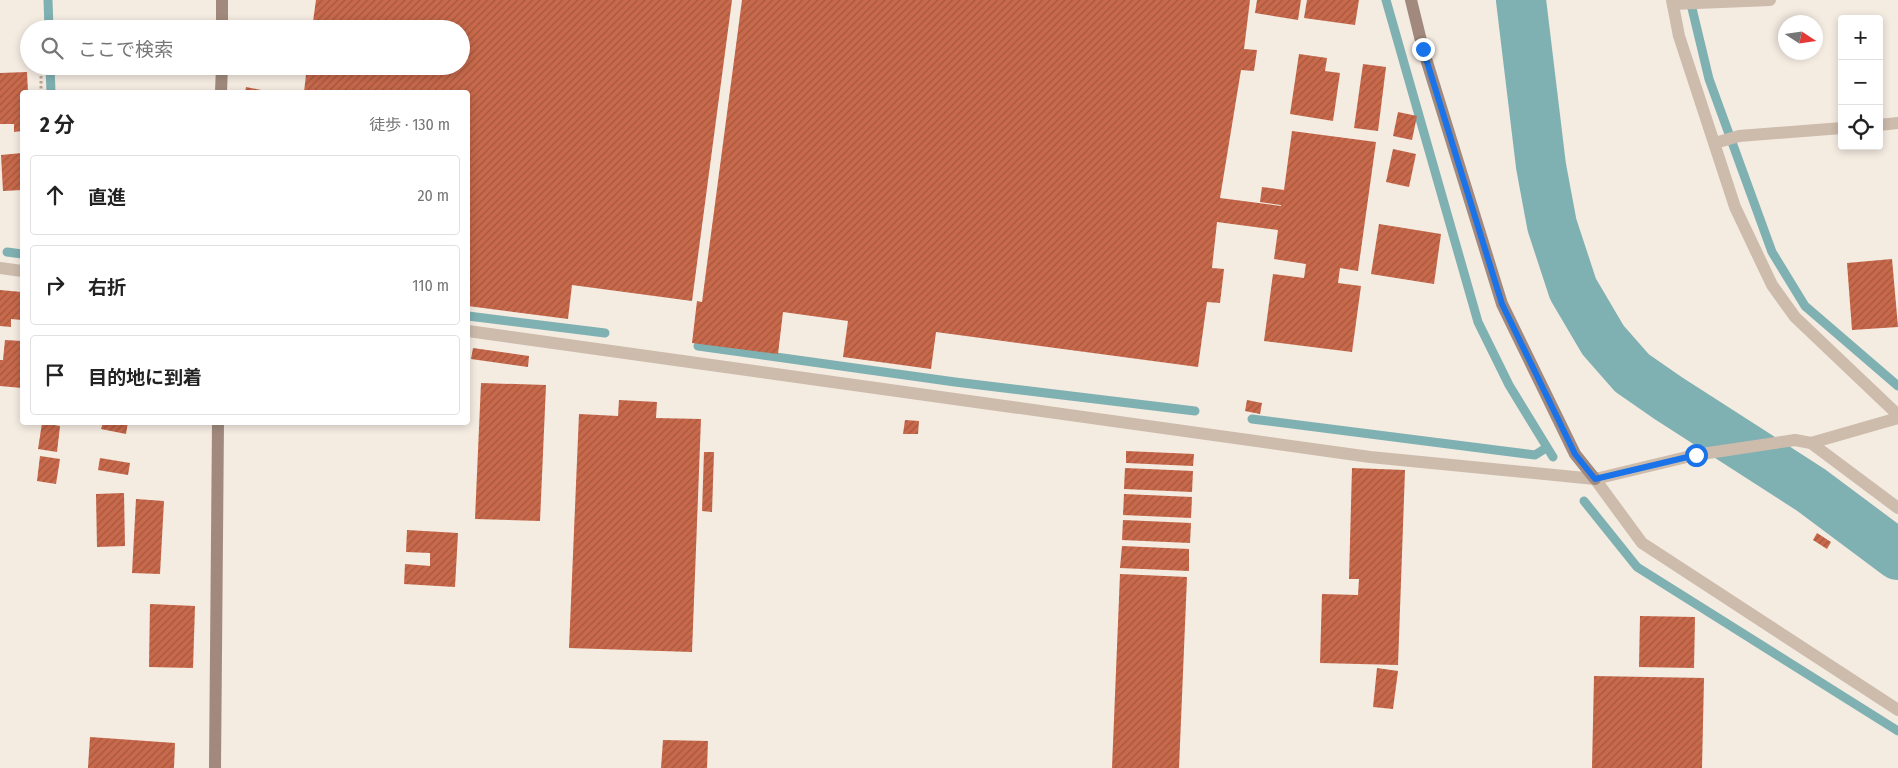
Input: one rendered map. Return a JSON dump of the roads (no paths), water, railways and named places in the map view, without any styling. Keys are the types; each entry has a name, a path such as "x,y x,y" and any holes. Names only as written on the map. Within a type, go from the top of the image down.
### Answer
{"street":[{"path":"222,0 222,20"},
{"path":"1411,0 1423,49 1502,304 1575,454 1642,542 1898,710"},
{"path":"1770,0 1677,3 1679,36 1719,141 1736,207 1772,286 1795,317 1898,416 1811,444"},
{"path":"221,90 222,75"},
{"path":"1883,125 1898,123"},
{"path":"1719,141 1739,136 1838,128"},
{"path":"0,268 20,271"},
{"path":"470,331 1370,457 1595,479 1696,455 1796,440 1811,444 1898,508"},
{"path":"215,768 218,425"}],"waterway":[{"path":"48,0 49,20"},
{"path":"1386,0 1478,322 1509,385 1553,457"},
{"path":"1521,0 1541,166 1552,225 1573,289 1603,340 1632,373 1811,490 1898,555"},
{"path":"1690,0 1709,79 1772,252 1805,306 1898,386"},
{"path":"50,75 51,90"},
{"path":"7,252 20,254"},
{"path":"470,316 605,333"},
{"path":"698,346 955,382 1195,411"},
{"path":"1252,419 1535,455 1546,448"},
{"path":"1584,501 1637,567 1898,731"}]}
